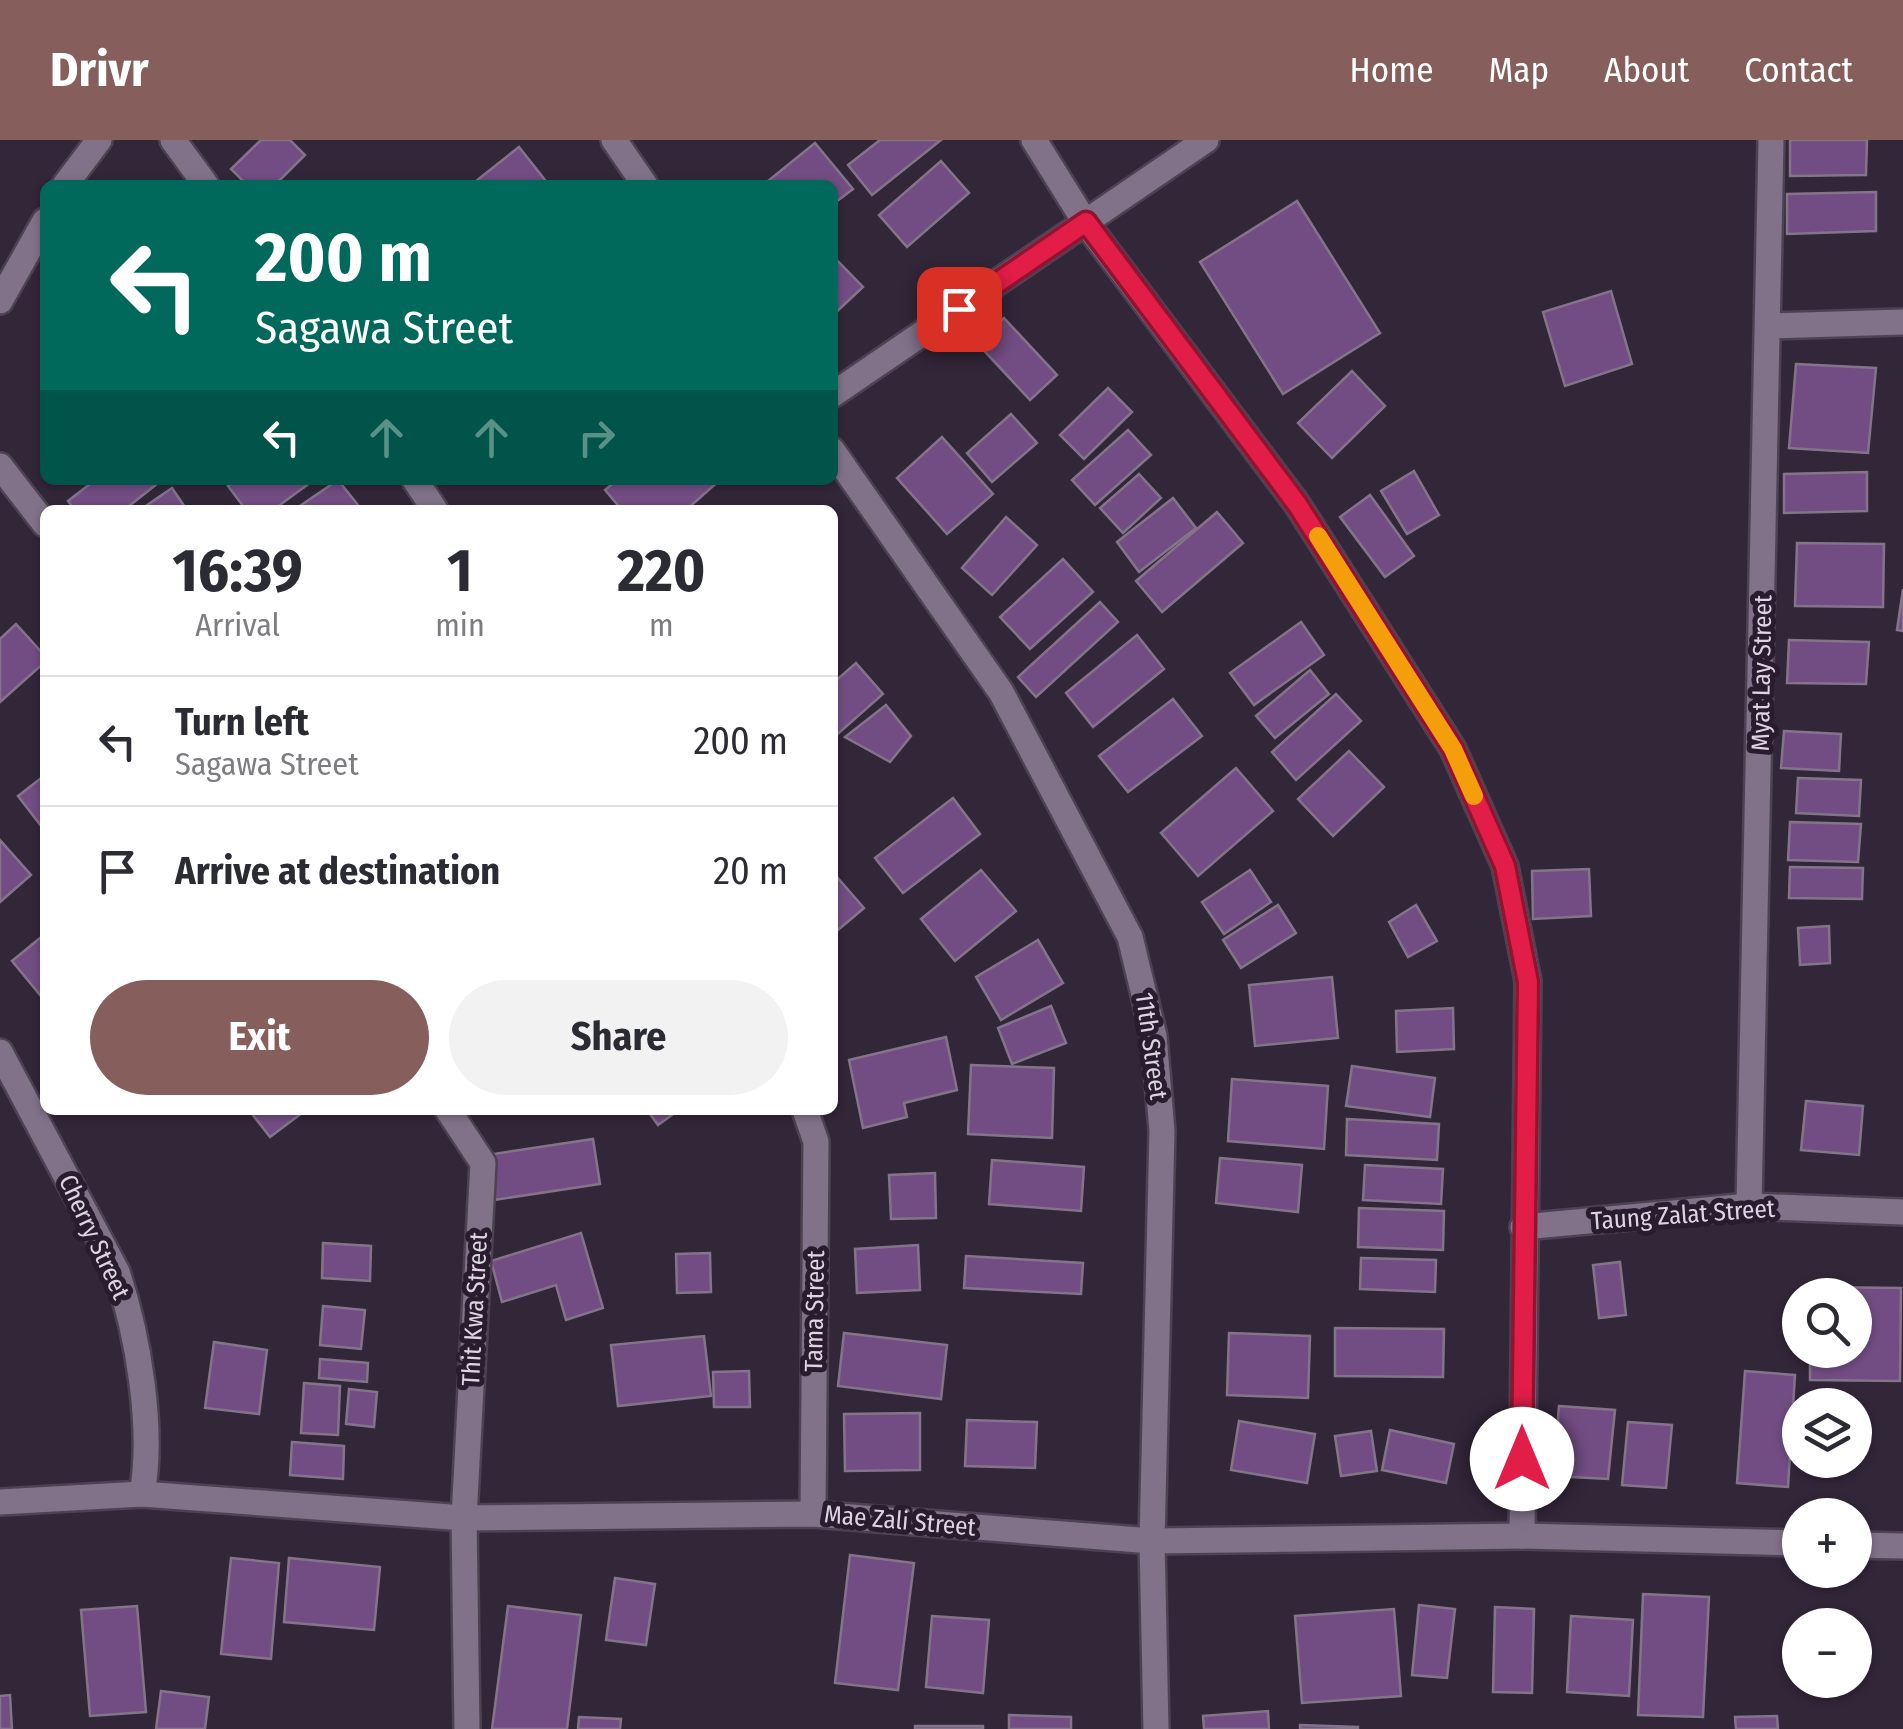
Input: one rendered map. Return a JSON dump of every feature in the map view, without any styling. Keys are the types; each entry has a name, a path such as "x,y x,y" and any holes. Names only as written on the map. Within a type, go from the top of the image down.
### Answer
{"street":[{"path":"69,180 99,140"},
{"path":"173,140 202,180"},
{"path":"614,140 642,180"},
{"path":"1034,140 1086,222 1297,504 1453,749 1505,866 1528,982 1522,1536"},
{"path":"838,391 1206,140"},
{"name":"Myat Lay Street","path":"1749,1206 1772,140"},
{"path":"0,302 40,230"},
{"path":"1770,326 1903,322"},
{"name":"11th Street","path":"838,459 1001,692 1130,937 1154,1036 1162,1131 1152,1542 1156,1729"},
{"path":"0,466 40,518"},
{"name":"Cherry Street","path":"0,1052 117,1272 128,1305 149,1457 142,1494"},
{"name":"Thit Kwa Street","path":"451,1115 483,1162 464,1518 467,1729"},
{"name":"Tama Street","path":"807,1115 816,1142 813,1514"},
{"name":"Taung Zalat Street","path":"1523,1227 1749,1206 1903,1212"},
{"name":"Mae Zali Street","path":"0,1502 142,1494 464,1518 813,1514 1152,1542 1522,1536 1782,1543"},
{"path":"1872,1545 1903,1546"}],"building":[{"path":"261,140 290,140 305,155 280,180 242,180 231,169"},
{"path":"880,140 941,140 872,195 848,165"},
{"path":"1790,140 1867,140 1866,175 1790,176"},
{"path":"815,143 853,189 838,200 838,180 769,180"},
{"path":"519,147 545,180 477,180"},
{"path":"941,161 969,193 907,247 879,215"},
{"path":"1876,192 1876,231 1787,234 1787,194"},
{"path":"1297,201 1380,333 1283,394 1200,262"},
{"path":"838,261 863,287 838,310"},
{"path":"1611,291 1632,364 1565,386 1543,312"},
{"path":"1004,318 1057,375 1030,400 976,342"},
{"path":"1796,364 1876,368 1868,453 1789,448"},
{"path":"1352,371 1385,406 1332,458 1298,423"},
{"path":"1108,388 1132,412 1084,459 1060,435"},
{"path":"1011,414 1037,443 992,482 967,453"},
{"path":"1128,430 1151,455 1095,505 1072,480"},
{"path":"942,437 993,494 947,534 897,478"},
{"path":"1414,471 1439,515 1407,534 1381,491"},
{"path":"1867,472 1867,511 1784,513 1784,474"},
{"path":"1139,474 1161,498 1123,533 1100,508"},
{"path":"89,485 156,485 130,505 71,505 68,501"},
{"path":"307,485 280,505 242,505 228,486"},
{"path":"331,485 342,485 358,505 301,505"},
{"path":"611,485 714,485 692,505 618,505 605,490"},
{"path":"172,488 184,505 147,505"},
{"path":"1370,495 1414,556 1385,577 1340,517"},
{"path":"1173,498 1196,528 1139,572 1117,542"},
{"path":"1217,512 1243,543 1162,612 1136,581"},
{"path":"1006,517 1037,545 992,595 962,568"},
{"path":"1797,543 1884,544 1883,607 1795,606"},
{"path":"1063,559 1093,592 1030,649 1000,617"},
{"path":"1903,589 1903,631 1897,630"},
{"path":"1100,602 1118,622 1036,697 1018,677"},
{"path":"1301,622 1324,655 1254,705 1230,673"},
{"path":"16,624 40,650 40,666 0,702 0,639"},
{"path":"1137,635 1164,669 1093,727 1066,693"},
{"path":"1789,640 1869,642 1866,684 1787,683"},
{"path":"856,663 883,694 838,734 838,679"},
{"path":"1310,670 1329,694 1275,738 1256,716"},
{"path":"1336,694 1361,721 1296,780 1272,752"},
{"path":"1173,699 1202,736 1128,792 1099,756"},
{"path":"886,705 911,736 890,762 845,737"},
{"path":"1784,731 1841,734 1839,771 1781,768"},
{"path":"1349,751 1384,787 1333,836 1298,799"},
{"path":"1236,768 1273,811 1198,876 1161,833"},
{"path":"1798,778 1861,780 1859,816 1796,813"},
{"path":"40,779 40,825 18,796"},
{"path":"953,798 980,834 903,893 875,858"},
{"path":"1790,822 1861,824 1858,862 1788,860"},
{"path":"0,840 31,875 0,902"},
{"path":"1790,867 1863,868 1862,899 1789,898"},
{"path":"1589,869 1591,916 1533,919 1532,871"},
{"path":"981,870 1016,911 955,961 921,919"},
{"path":"1250,870 1271,902 1224,934 1202,902"},
{"path":"838,878 864,908 838,930"},
{"path":"1278,905 1296,933 1241,968 1223,940"},
{"path":"1416,905 1437,941 1408,957 1389,922"},
{"path":"1829,926 1830,963 1800,965 1798,928"},
{"path":"40,938 40,995 12,961"},
{"path":"1038,940 1063,983 1001,1020 976,977"},
{"path":"1332,977 1338,1038 1255,1046 1249,985"},
{"path":"1051,1006 1066,1043 1012,1064 998,1028"},
{"path":"1453,1008 1454,1049 1397,1052 1396,1011"},
{"path":"946,1037 957,1090 904,1103 907,1117 863,1128 849,1060"},
{"path":"971,1065 1054,1068 1052,1138 968,1134"},
{"path":"1352,1066 1435,1078 1430,1117 1346,1106"},
{"path":"1232,1079 1328,1086 1324,1149 1228,1141"},
{"path":"1806,1101 1863,1106 1859,1155 1801,1150"},
{"path":"253,1115 299,1115 270,1137"},
{"path":"651,1115 672,1115 658,1125"},
{"path":"1347,1119 1439,1124 1437,1160 1346,1155"},
{"path":"593,1139 600,1184 494,1200 487,1155"},
{"path":"1220,1158 1302,1165 1298,1212 1216,1203"},
{"path":"992,1160 1084,1167 1081,1211 989,1204"},
{"path":"1365,1165 1443,1169 1441,1204 1363,1200"},
{"path":"935,1173 936,1218 891,1219 889,1175"},
{"path":"1359,1208 1444,1211 1443,1250 1358,1247"},
{"path":"581,1233 603,1308 566,1320 556,1285 502,1302 491,1261"},
{"path":"323,1243 371,1246 370,1281 322,1278"},
{"path":"918,1245 920,1290 857,1293 855,1249"},
{"path":"710,1253 711,1292 677,1293 676,1254"},
{"path":"966,1256 1083,1263 1081,1294 964,1288"},
{"path":"1361,1258 1436,1260 1435,1292 1360,1289"},
{"path":"1620,1262 1626,1315 1599,1318 1593,1265"},
{"path":"1872,1288 1901,1288 1900,1381 1810,1380 1810,1368 1872,1368"},
{"path":"323,1306 365,1310 361,1349 320,1345"},
{"path":"1335,1328 1444,1329 1443,1377 1335,1376"},
{"path":"844,1333 947,1345 941,1399 838,1386"},
{"path":"1229,1333 1310,1336 1308,1398 1227,1395"},
{"path":"704,1336 711,1396 618,1406 611,1345"},
{"path":"214,1342 267,1350 259,1414 205,1408"},
{"path":"320,1359 368,1363 367,1382 319,1378"},
{"path":"749,1371 750,1407 714,1407 713,1372"},
{"path":"1745,1371 1795,1375 1794,1388 1782,1388 1782,1478 1789,1478 1788,1487 1737,1483"},
{"path":"304,1383 340,1386 338,1435 301,1433"},
{"path":"349,1389 377,1392 374,1427 346,1424"},
{"path":"1559,1406 1615,1410 1608,1479 1553,1476"},
{"path":"920,1413 920,1470 845,1471 844,1414"},
{"path":"967,1420 1037,1422 1035,1468 965,1466"},
{"path":"1239,1421 1315,1434 1307,1483 1231,1470"},
{"path":"1628,1422 1672,1425 1666,1488 1622,1485"},
{"path":"1390,1430 1454,1444 1446,1483 1382,1470"},
{"path":"1371,1431 1377,1471 1341,1476 1335,1436"},
{"path":"292,1442 344,1446 343,1479 290,1475"},
{"path":"850,1555 914,1563 898,1690 835,1683"},
{"path":"231,1558 279,1563 271,1659 221,1654"},
{"path":"289,1558 380,1567 374,1630 284,1622"},
{"path":"615,1578 655,1584 646,1645 606,1640"},
{"path":"1643,1594 1709,1597 1703,1717 1638,1715"},
{"path":"1419,1605 1455,1609 1447,1678 1412,1675"},
{"path":"137,1606 146,1712 90,1716 81,1610"},
{"path":"508,1606 581,1615 567,1729 492,1729"},
{"path":"1495,1607 1534,1609 1532,1693 1493,1692"},
{"path":"1394,1609 1401,1696 1302,1703 1295,1616"},
{"path":"932,1616 989,1620 983,1693 926,1687"},
{"path":"1571,1616 1633,1620 1629,1696 1567,1692"},
{"path":"161,1691 209,1697 205,1729 156,1729"},
{"path":"10,1695 12,1729 0,1729 0,1696"},
{"path":"1268,1711 1269,1729 1204,1729 1203,1716"},
{"path":"1009,1715 1071,1717 1071,1729 1009,1729"},
{"path":"1777,1716 1778,1729 1736,1729 1735,1717"},
{"path":"579,1717 621,1719 620,1729 578,1729"},
{"path":"1300,1725 1358,1727 1358,1729 1300,1729"},
{"path":"983,1726 983,1729 915,1729"}],"slow traffic":[{"path":"1318,536 1453,749 1474,796"}],"route":[{"path":"959,309 1086,222 1297,504 1453,749 1505,866 1528,982 1522,1459"}]}
